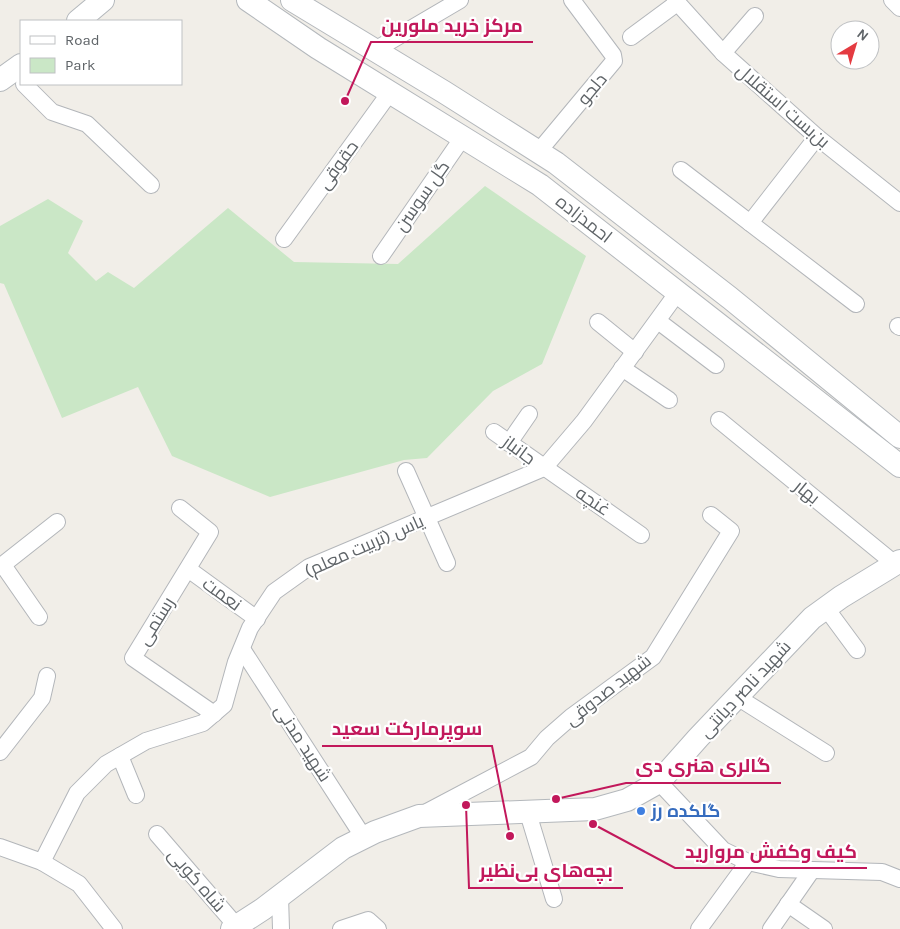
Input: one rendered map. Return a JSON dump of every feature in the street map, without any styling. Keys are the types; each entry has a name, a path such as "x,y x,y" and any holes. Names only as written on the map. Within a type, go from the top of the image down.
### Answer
{"main road":[{"path":"79,20 103,0"},
{"name":"احمدزاده","path":"248,0 318,48 391,91 540,185 900,466"},
{"name":"احمدزاده","path":"292,0 539,151 730,298 900,437"},
{"path":"600,231 616,209"},
{"name":"شهید ناصر دیانتی","path":"236,928 343,848 419,816 528,814 595,809 628,800 660,782 783,647 826,608 841,596 898,562"}],"street":[{"path":"375,50 460,0"},
{"name":"دلجو","path":"539,151 614,61 613,55 572,4 572,0"},
{"path":"892,0 900,8"},
{"path":"631,36 676,1"},
{"name":"بن‌بست استقلال","path":"676,1 723,53 817,137 900,203"},
{"path":"723,53 754,16"},
{"path":"25,85 52,112 87,124 151,185"},
{"name":"حقوقی","path":"284,239 391,91"},
{"name":"گل سوسن","path":"381,256 463,137"},
{"path":"750,223 817,137"},
{"path":"681,170 856,304"},
{"name":"یاس (تربیت معلم)","path":"42,862 77,793 106,764 146,741 203,722 224,705 242,649 256,619 274,592 309,567 544,468 584,422 678,292"},
{"path":"658,321 716,365"},
{"path":"598,322 635,352"},
{"path":"622,368 669,400"},
{"path":"509,443 529,414"},
{"name":"بهار","path":"719,420 898,562"},
{"name":"جانباز","path":"494,432 544,468"},
{"name":"غنچه","path":"544,468 642,535"},
{"path":"406,471 447,563"},
{"name":"رستمی","path":"180,508 210,532 133,658 214,714"},
{"name":"شهید صدوقی","path":"419,816 531,757 571,717 653,658 732,531 711,516"},
{"path":"38,617 2,566 57,522"},
{"name":"نعمت","path":"188,569 256,619"},
{"path":"826,608 857,650"},
{"name":"شهید مدنی","path":"242,649 364,838"},
{"path":"0,752 42,698 47,676"},
{"path":"737,697 826,753"},
{"path":"120,756 136,795"},
{"path":"660,782 723,850 748,862 779,869 882,872 900,880"},
{"path":"528,814 554,898"},
{"name":"شاه کویی","path":"157,834 236,928"},
{"path":"0,848 42,862 79,884 114,929"},
{"path":"699,929 748,862"},
{"path":"771,929 812,870"},
{"path":"280,896 282,929"},
{"path":"788,904 824,929"},
{"path":"341,929 368,920 378,929"}],"green space":[{"path":"485,186 586,256 542,364 493,391 427,458 404,460 270,497 172,456 138,387 62,418 4,284 0,283 0,226 48,199 83,221 68,253 96,281 108,272 134,288 228,208 294,262 398,264"}],"place":[{"name":"مرکز خرید ملورین","path":"345,101"},
{"name":"گالری هنری دی","path":"556,799"},
{"name":"بچه‌های بی‌نظیر","path":"466,805"},
{"name":"گلکده رز","path":"641,811"},
{"name":"کیف و‌کفش مروارید","path":"593,824"},
{"name":"سوپرمارکت سعید","path":"510,836"}]}
